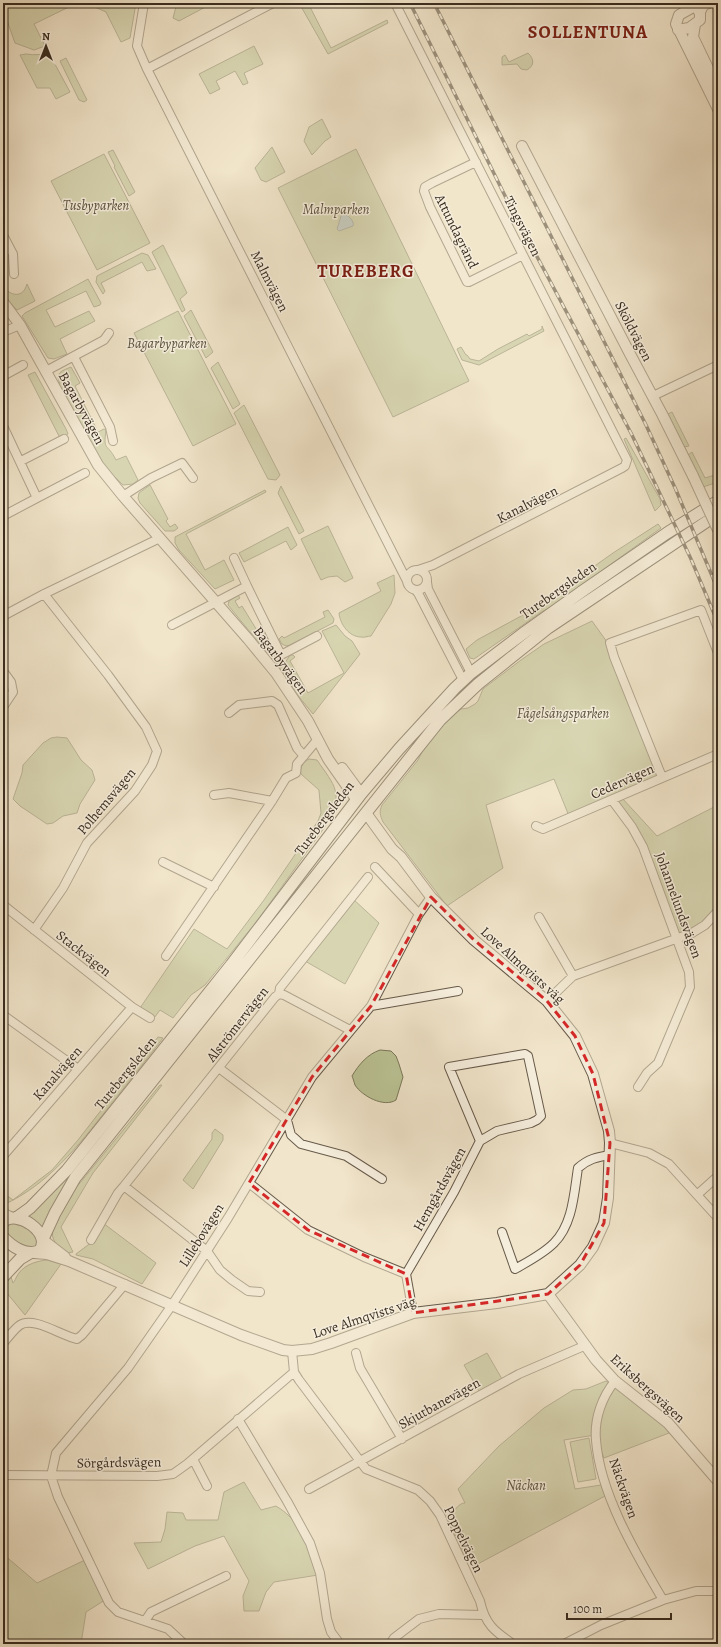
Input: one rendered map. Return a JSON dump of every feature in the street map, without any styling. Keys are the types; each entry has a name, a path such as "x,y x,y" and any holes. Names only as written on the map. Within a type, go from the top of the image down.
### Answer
{"main road":[{"name":"Turebergsleden","path":"9,1217 30,1208 72,1164 236,959 358,796 398,749 467,676 584,590 667,533 718,501"},
{"name":"Turebergsleden","path":"3,1276 20,1259 42,1248 43,1240 55,1213 76,1178 440,720 475,687 548,628 718,514"},
{"path":"467,676 475,687"},
{"path":"358,796 368,810"},
{"name":"Turebergsleden","path":"9,1217 31,1225 43,1240"},
{"path":"3,1237 16,1248 32,1253"}],"street":[{"name":"Malmvägen","path":"144,3 137,46 147,69 407,581"},
{"path":"147,69 273,3"},
{"name":"Tingsvägen","path":"395,3 627,460"},
{"path":"711,3 704,6 694,7 677,17 676,24 718,109"},
{"path":"678,30 689,28 700,20 694,7"},
{"path":"695,24 693,37 718,89"},
{"name":"Sköldvägen","path":"522,146 653,396 718,530"},
{"name":"Attundagränd","path":"476,162 432,183 426,187 424,191 430,207 467,282 523,255"},
{"path":"3,235 13,254 14,274"},
{"name":"Bagarbyvägen","path":"3,302 20,325 98,465 276,673 318,739 328,759 358,796"},
{"path":"3,332 20,325"},
{"name":"Bagarbyvägen","path":"46,371 104,340 109,334"},
{"name":"Bagarbyvägen","path":"74,357 110,426 113,441"},
{"path":"3,376 23,365"},
{"path":"653,396 718,365"},
{"path":"3,426 21,461 37,498"},
{"path":"21,461 64,439"},
{"name":"Kanalvägen","path":"416,570 433,565 622,468 625,466 627,460"},
{"path":"123,496 151,478 182,463 193,478"},
{"path":"3,516 86,474"},
{"path":"3,616 44,594 160,538"},
{"name":"Bagarbyvägen","path":"234,558 281,654 317,636"},
{"path":"415,590 422,589 433,565"},
{"path":"400,566 424,573 427,580 428,589 467,676"},
{"path":"416,570 409,574 407,581 410,587 418,593 467,676"},
{"path":"172,626 247,586"},
{"name":"Polhemsvägen","path":"34,930 63,888 87,843 135,791 152,765 157,751 146,727 108,675 44,594"},
{"path":"662,777 614,657 610,643 700,610 718,653"},
{"path":"3,671 11,682 13,692 3,706"},
{"path":"229,713 238,705 272,701 278,705 298,748 304,756"},
{"path":"166,956 272,801 286,778 296,773 297,764 318,739"},
{"name":"Cedervägen","path":"536,826 543,829 718,754"},
{"path":"214,795 229,792 272,801"},
{"name":"Johannelundsvägen","path":"612,800 632,827 643,847 678,938 689,972 690,987 658,1063 647,1073 638,1087"},
{"name":"Love Almqvists väg","path":"32,1253 48,1254 69,1261 241,1335 283,1350 292,1351 331,1343 413,1313 497,1303 548,1294 580,1266 593,1247 604,1223 608,1198 610,1143 594,1074 575,1036 547,1001 474,940 431,897 401,857 396,845 368,810"},
{"path":"163,862 214,887"},
{"path":"376,867 419,914"},
{"name":"Alströmervägen","path":"91,1240 118,1193 275,997 279,994 280,988 368,877"},
{"name":"Lillebovägen","path":"51,1476 56,1454 128,1368 172,1305 249,1183 312,1077 371,1006 419,914 431,897"},
{"name":"Stackvägen","path":"3,906 132,1007 150,1018"},
{"path":"547,1001 573,976 692,933 705,924 718,911"},
{"path":"539,917 573,976"},
{"path":"371,1006 458,991"},
{"path":"279,994 284,994 350,1030"},
{"name":"Kanalvägen","path":"3,1156 132,1007"},
{"path":"3,1015 78,1069"},
{"name":"Hemgårdsvägen","path":"406,1274 454,1192 480,1140 497,1131 531,1123 541,1116 528,1056 525,1054 449,1067 480,1140"},
{"path":"219,1068 287,1120 291,1134 302,1144 346,1156 382,1179"},
{"path":"610,1143 649,1153 669,1164 698,1194 718,1218"},
{"path":"502,1232 515,1269 537,1257 555,1243 570,1215 578,1168 584,1162 596,1157 610,1155"},
{"path":"698,1194 718,1176"},
{"path":"249,1183 308,1230 364,1257 406,1274 413,1313"},
{"path":"124,1186 207,1250 220,1270 232,1280 248,1291 260,1292"},
{"name":"Love Almqvists väg","path":"43,1240 69,1261"},
{"path":"3,1343 20,1325 27,1322 34,1323 68,1338 77,1339 82,1336 125,1284"},
{"name":"Eriksbergsvägen","path":"548,1294 584,1346 615,1381 668,1423 718,1481"},
{"name":"Skjutbanevägen","path":"309,1489 519,1374 584,1346"},
{"path":"292,1351 294,1372"},
{"path":"356,1353 360,1368 402,1439"},
{"name":"Sörgårdsvägen","path":"3,1475 157,1476 173,1474 193,1459 294,1372"},
{"name":"Poppelvägen","path":"294,1372 366,1469 418,1490 430,1501 440,1515 480,1601 483,1615 497,1633 513,1644"},
{"name":"Näckvägen","path":"615,1381 608,1389 597,1416 596,1440 598,1453 605,1483 618,1515 643,1567 663,1600"},
{"path":"238,1419 288,1501 310,1543 320,1573 327,1619 331,1632 340,1644"},
{"path":"193,1459 206,1486"},
{"path":"51,1476 58,1497 109,1603 118,1612 168,1629 184,1644"},
{"path":"145,1621 151,1612 226,1576"},
{"path":"564,1644 600,1626 663,1600 696,1591 718,1591"},
{"path":"390,1644 394,1638 419,1619 439,1614 483,1615"}],"highlighted area":[{"path":"431,897 474,940 547,1001 575,1036 593,1074 610,1143 604,1223 580,1265 548,1294 413,1313 406,1274 308,1230 249,1183 312,1077 371,1006"}],"green space":[{"path":"3,3 77,3 34,24 45,46 34,50 15,43 3,9"},
{"path":"86,3 136,3 130,38 121,42 106,12"},
{"path":"177,3 211,4 179,21 173,18"},
{"path":"299,3 308,3 331,48 387,20 388,23 328,54"},
{"path":"254,46 263,64 244,73 248,83 243,85 235,71 216,81 220,89 210,94 199,74"},
{"path":"528,53 532,57 533,62 527,70 521,69 517,64 502,65 502,57 505,55 509,62"},
{"path":"20,55 50,55 70,92 56,99 50,88 37,88"},
{"path":"66,58 87,100 84,102 79,100 60,61"},
{"path":"322,119 331,137 325,141 312,155 304,141 309,127"},
{"path":"272,147 285,172 266,182 261,180 255,168"},
{"name":"Malmparken","path":"356,149 469,381 393,417 278,188"},
{"path":"113,150 135,192 129,196 108,152"},
{"name":"Tusbyparken","path":"104,154 150,243 97,270 51,181"},
{"path":"163,245 187,293 180,299 185,310 182,312 152,252"},
{"path":"142,253 148,255 156,269 147,271 142,262 101,283 105,291 103,294 96,282 97,276"},
{"path":"88,279 101,303 100,305 94,307 86,291 46,310 55,327 89,311 95,321 60,339 67,354 54,359 48,358 22,316"},
{"path":"27,284 35,301 17,310 3,295 3,286 13,294 19,294 23,292"},
{"path":"191,310 213,352 206,358 184,316"},
{"name":"Bagarbyparken","path":"178,311 236,424 193,446 134,333"},
{"path":"542,326 544,331 479,365 462,360 457,349 461,347 470,359 479,361 527,334 529,336 542,329"},
{"path":"218,362 240,404 233,409 211,368"},
{"path":"71,367 80,383 75,386 98,432 104,429 106,430 106,446 116,460 126,456 138,480 133,484 123,485 105,467 58,385 60,384 58,377 60,373"},
{"path":"35,372 68,434 60,438 28,375"},
{"path":"244,405 280,475 276,480 268,479 234,413"},
{"path":"672,412 689,446 683,446 668,414"},
{"path":"626,438 660,499 661,505 655,511 624,439"},
{"path":"692,452 705,478 718,474 718,482 703,487 688,455"},
{"path":"150,485 168,519 166,521 170,527 175,524 178,528 174,531 165,531 140,503 138,498 139,493"},
{"path":"281,486 304,531 299,534 278,493"},
{"path":"265,490 266,492 186,534 205,570 224,560 234,580 215,589 179,550 175,543 175,537"},
{"path":"658,524 661,528 550,608 543,611 474,659 470,658 466,649 477,640 534,609 613,553"},
{"path":"328,526 353,578 345,582 337,576 328,577 321,580 301,539"},
{"path":"288,527 297,545 291,550 286,541 244,562 239,553"},
{"path":"394,575 395,593 391,604 371,636 363,637 353,635 343,625 339,613 381,591 377,583"},
{"path":"238,595 240,598 235,601 239,608 242,606 258,632 265,629 274,649 274,656 283,666 290,655 295,657 290,661 308,693 344,673 322,631 336,625 345,636 352,641 360,654 313,714 299,697 282,671 228,605 229,601"},
{"path":"328,610 334,619 333,623 290,645 286,646 282,644 279,639 282,636 284,638 325,617 323,612"},
{"name":"Fågelsångsparken","path":"592,621 607,642 659,775 569,816 554,779 486,805 503,868 447,906 383,822 380,814 382,805 418,760 423,750 454,714 461,709 468,708 475,704 478,701 483,689 544,644"},
{"path":"51,738 67,738 81,760 92,770 95,780 80,804 77,813 63,816 53,823 47,824 20,806 13,799 22,773 23,765 43,743"},
{"path":"309,759 317,760 329,777 335,790 335,805 327,824 257,921 205,985 191,995 173,1018 160,1010 154,1018 140,1008 194,929 227,949 264,900 318,821 321,813 319,790 301,774 302,765"},
{"path":"622,798 657,836 718,805 718,907 700,924 682,933 678,932 646,847 615,801"},
{"path":"353,899 379,923 345,984 305,961"},
{"path":"158,1037 163,1038 73,1150 48,1176 14,1200 52,1170 78,1140"},
{"path":"380,1050 391,1051 396,1056 403,1077 396,1100 386,1103 368,1097 358,1089 352,1076 364,1060"},
{"path":"160,1085 162,1085 93,1173 61,1227 73,1252 67,1253 57,1245 53,1239 53,1227 75,1189"},
{"path":"215,1129 223,1135 223,1140 193,1189 183,1180 212,1139 212,1133"},
{"path":"74,1167 76,1169 59,1195 41,1229 26,1216"},
{"path":"3,1193 13,1200 3,1205"},
{"path":"17,1222 33,1231 38,1241 35,1247 20,1244 8,1234 6,1224"},
{"path":"103,1223 156,1263 142,1284 93,1259 76,1255 92,1242"},
{"path":"47,1260 61,1264 25,1315 6,1292 3,1295 3,1282 21,1264 22,1266 11,1277 13,1283 21,1270 25,1267 33,1263"},
{"path":"487,1353 502,1379 479,1391 464,1365"},
{"name":"Näckan","path":"606,1381 660,1419 669,1433 604,1458 595,1435 564,1440 575,1489 601,1485 605,1496 474,1566 465,1556 456,1539 463,1530 455,1536 446,1517 459,1505 465,1503 458,1489 499,1446 544,1408 573,1390 586,1389"},
{"name":"Näckan","path":"589,1438 596,1479 578,1482 570,1442"},
{"path":"244,1482 261,1510 276,1506 285,1512 299,1527 318,1575 274,1582 266,1592 259,1611 244,1611 243,1596 249,1581 224,1536 195,1546 148,1569 134,1543 161,1542 165,1529 167,1512 183,1513 186,1520 218,1520 224,1492"},
{"path":"3,1554 37,1583 85,1560 105,1600 86,1612 81,1644 9,1644 3,1636"}],"water":[{"path":"342,213 350,218 353,222 353,226 339,231 337,229"}],"railway":[{"path":"410,3 510,206 631,433 691,559 718,623"},
{"path":"434,3 646,425 676,490 718,590"}],"district":[{"name":"SOLLENTUNA","path":"588,32"},
{"name":"TUREBERG","path":"366,271"}]}
